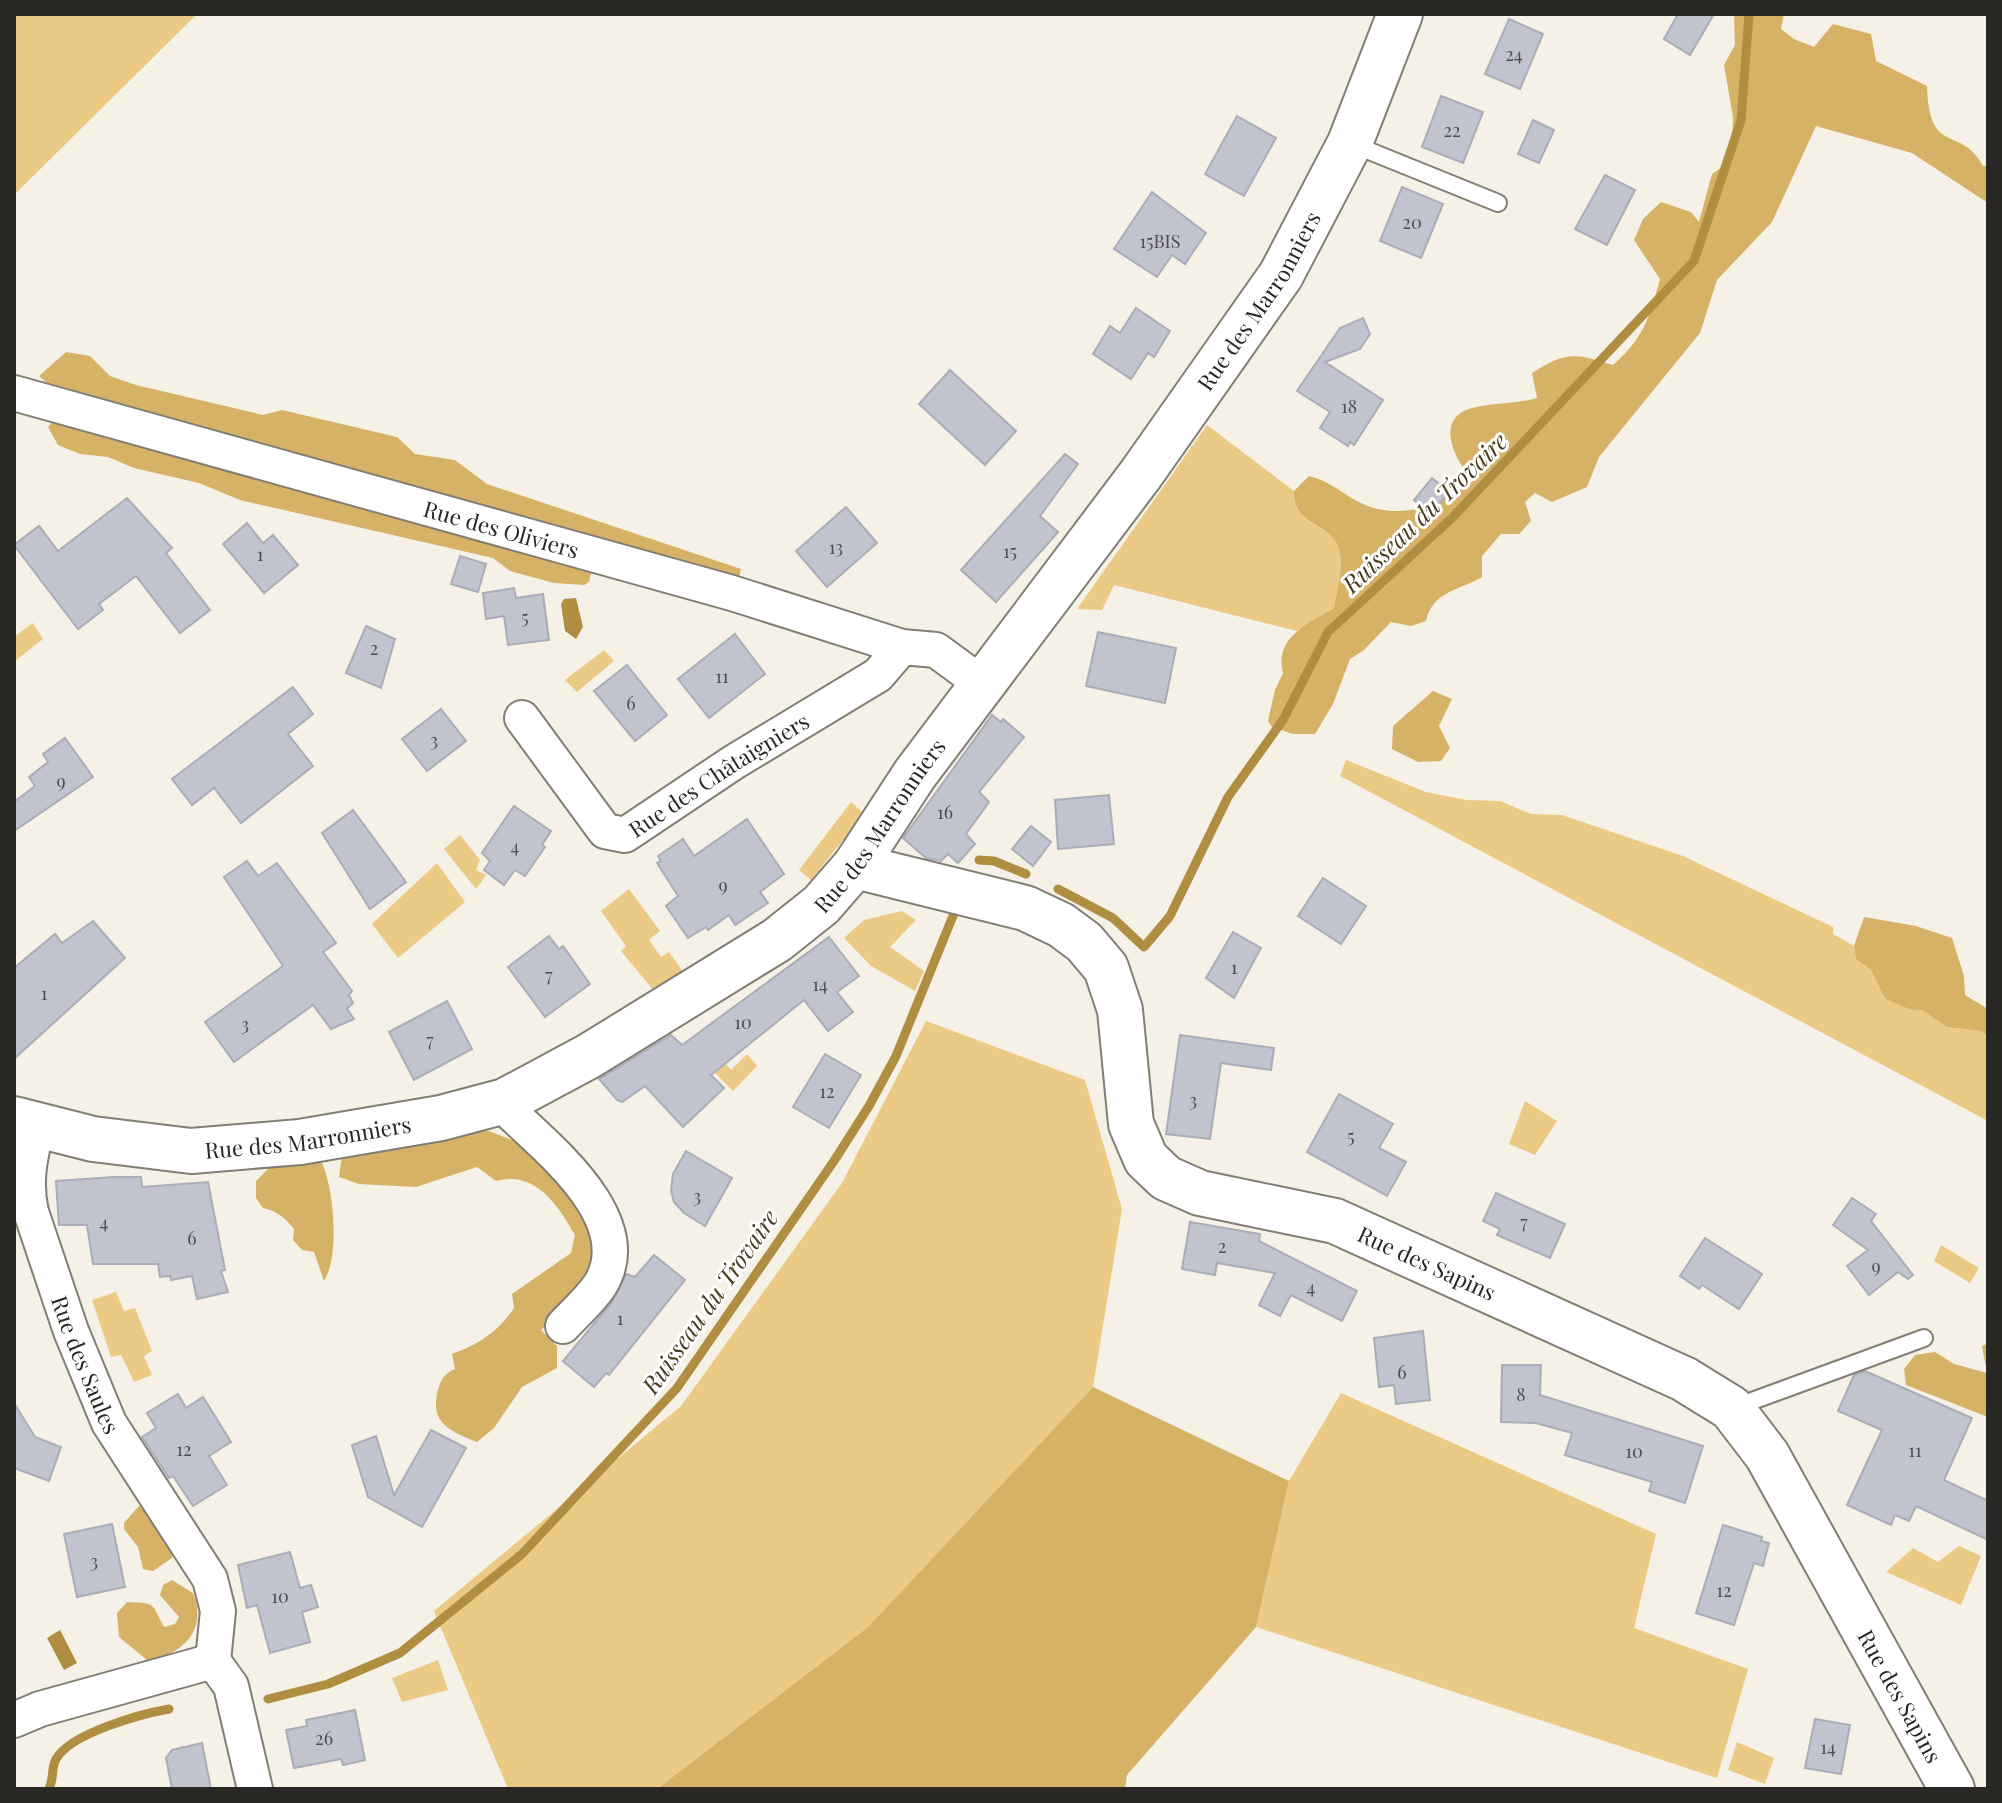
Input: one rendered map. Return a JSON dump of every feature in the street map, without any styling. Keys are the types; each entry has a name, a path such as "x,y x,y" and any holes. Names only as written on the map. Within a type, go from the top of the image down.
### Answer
{"street":[{"name":"Rue des Marronniers","path":"26,1123 147,1148 191,1151 347,1136 441,1118 505,1101 589,1056 777,940 821,905 855,866 884,818 981,683 1141,474 1281,275 1350,143 1400,14"},
{"name":"Rue des Oliviers","path":"14,393 732,593 925,642 981,683"},
{"name":"Rue des Châtaigniers","path":"522,718 605,831 625,835 734,762 878,675 925,642"},
{"name":"Rue des Sapins","path":"855,866 1025,908 1061,925 1084,942 1106,968 1120,1010 1131,1124 1146,1159 1166,1178 1200,1193 1335,1221 1684,1379 1731,1408 1767,1455 1952,1789"},
{"path":"505,1101 512,1114 589,1194 611,1237 601,1284 563,1326"},
{"name":"Rue des Saules","path":"26,1123 26,1191 71,1331 109,1423 210,1579 218,1611 213,1661"},
{"path":"14,1720 40,1709 213,1661 231,1686 255,1789"}],"lane":[{"path":"1350,143 1498,203"},
{"path":"1731,1408 1924,1338"}],"shaded area":[{"path":"14,14 197,14 14,195"},
{"path":"1734,14 1784,14 1781,29 1794,39 1814,47 1833,24 1871,34 1876,61 1927,86 1929,108 1940,132 1965,146 1983,166 1988,166 1988,203 1912,153 1816,126 1772,222 1717,280 1700,333 1599,457 1587,487 1552,502 1535,493 1525,502 1531,521 1519,534 1501,534 1482,556 1482,577 1440,598 1429,611 1426,621 1411,626 1391,622 1364,650 1350,659 1333,704 1315,734 1293,734 1272,727 1268,721 1275,690 1283,673 1284,650 1295,633 1334,608 1341,562 1333,538 1298,509 1294,491 1309,476 1377,509 1407,511 1435,503 1473,481 1452,446 1451,426 1455,418 1471,408 1537,398 1532,373 1553,361 1580,356 1613,365 1623,355 1644,326 1660,279 1634,240 1643,219 1661,202 1691,212 1699,222 1712,174 1732,160 1733,117 1724,65 1735,45"},
{"path":"66,352 90,356 110,376 136,385 263,415 282,410 397,437 415,454 455,460 487,484 741,569 738,582 575,531 533,528 454,505 427,489 409,493 54,390 39,376"},
{"path":"63,419 110,438 186,448 245,477 285,475 593,565 589,582 584,585 554,583 510,571 493,558 240,500 199,483 134,468 108,457 80,454 58,445 48,427 53,421"},
{"path":"1207,425 1294,491 1295,502 1302,516 1333,538 1341,562 1334,608 1297,631 1114,585 1102,610 1077,609"},
{"path":"576,598 583,627 576,639 565,631 561,604 564,599"},
{"path":"33,623 43,639 15,661 14,637"},
{"path":"604,650 614,661 577,692 565,680"},
{"path":"1433,691 1452,699 1439,726 1450,748 1441,761 1418,762 1392,749 1393,726"},
{"path":"1346,760 1426,792 1467,800 1500,801 1531,814 1562,815 1683,856 1833,927 1833,934 1854,946 1856,959 1871,970 1885,999 1911,1010 1922,1010 1947,1027 1981,1031 1988,1038 1988,1121 1340,776"},
{"path":"851,802 864,814 811,880 799,870"},
{"path":"460,835 480,860 476,870 486,875 476,889 444,849"},
{"path":"437,863 465,902 398,958 372,924"},
{"path":"629,889 660,931 649,940 661,957 669,952 684,973 654,991 621,951 626,946 601,911"},
{"path":"902,911 916,920 890,947 924,971 915,991 871,966 844,938 864,920"},
{"path":"1864,917 1916,926 1952,938 1964,976 1965,995 1988,1009 1988,1037 1981,1031 1947,1027 1922,1010 1911,1010 1885,999 1871,970 1856,959 1854,946"},
{"path":"926,1021 1085,1080 1122,1209 1093,1387 868,1627 657,1789 508,1789 434,1611 681,1406 842,1183"},
{"path":"715,1052 731,1070 747,1054 757,1066 733,1091 704,1062"},
{"path":"1525,1101 1557,1121 1535,1155 1509,1144"},
{"path":"489,1131 525,1145 594,1216 597,1261 575,1300 541,1330 557,1346 557,1368 522,1387 494,1428 477,1442 445,1426 437,1413 437,1394 441,1382 455,1369 452,1354 471,1346 501,1324 514,1308 512,1294 571,1253 575,1235 553,1202 534,1185 510,1179 496,1181 477,1167 416,1187 359,1184 339,1177 342,1156 450,1132"},
{"path":"321,1161 332,1204 334,1239 324,1281 314,1252 302,1250 293,1240 294,1229 291,1225 277,1213 263,1208 256,1198 256,1181 275,1162"},
{"path":"1941,1245 1979,1268 1970,1283 1934,1261"},
{"path":"116,1292 124,1311 135,1308 152,1351 144,1356 152,1375 134,1382 121,1355 111,1357 92,1300"},
{"path":"1988,1343 1988,1417 1906,1385 1904,1369 1915,1355 1935,1352 1954,1364 1987,1373 1982,1346"},
{"path":"1093,1387 1289,1481 1256,1627 1127,1775 1125,1789 657,1789 868,1627"},
{"path":"1341,1393 1656,1534 1634,1628 1748,1669 1717,1778 1256,1627 1289,1481"},
{"path":"139,1506 151,1508 174,1540 172,1558 153,1571 143,1569 138,1547 124,1529 124,1523"},
{"path":"1959,1546 1981,1556 1961,1605 1886,1572 1913,1548 1938,1562"},
{"path":"172,1580 193,1593 197,1606 195,1629 171,1653 147,1660 119,1637 117,1613 127,1602 144,1603 152,1606 164,1627 175,1624 179,1617 160,1595 163,1585"},
{"path":"60,1630 77,1663 64,1670 47,1638"},
{"path":"438,1660 448,1690 402,1702 392,1678"},
{"path":"1737,1742 1774,1758 1765,1784 1728,1770"}],"building":[{"path":"1678,14 1714,14 1690,55 1664,39"},
{"path":"1509,19 1543,34 1520,89 1485,74"},
{"path":"1441,96 1483,112 1463,163 1422,147"},
{"path":"1237,116 1276,138 1244,196 1205,174"},
{"path":"1533,120 1554,130 1539,163 1518,154"},
{"path":"1605,175 1635,190 1607,245 1575,229"},
{"path":"1402,187 1443,204 1421,258 1380,241"},
{"path":"1152,192 1206,233 1185,264 1172,255 1157,277 1114,249"},
{"path":"1136,308 1170,331 1154,357 1148,353 1131,379 1093,354 1110,326 1120,333"},
{"path":"1363,318 1370,334 1360,349 1325,362 1383,400 1354,445 1350,442 1348,446 1320,428 1330,412 1297,391 1340,328"},
{"path":"950,370 1016,431 985,465 919,404"},
{"path":"1065,454 1078,464 1040,516 1058,532 996,602 961,570"},
{"path":"1432,478 1449,492 1431,514 1414,500"},
{"path":"127,498 172,548 166,553 210,610 180,633 136,576 99,604 103,610 78,629 14,545 39,526 58,551"},
{"path":"846,507 877,543 827,587 796,551"},
{"path":"247,523 263,543 273,535 298,565 264,593 223,544"},
{"path":"460,556 486,564 478,592 451,584"},
{"path":"514,588 516,598 543,594 549,640 508,645 504,616 486,619 483,593"},
{"path":"366,626 395,639 381,688 346,673"},
{"path":"1098,632 1176,648 1165,703 1086,686"},
{"path":"735,634 765,674 709,718 678,679"},
{"path":"627,665 667,715 635,741 594,691"},
{"path":"293,687 313,714 288,734 313,766 241,823 214,788 192,805 172,779"},
{"path":"441,709 466,741 427,771 402,739"},
{"path":"992,715 1001,722 1003,719 1024,737 979,792 989,802 966,834 975,844 958,863 948,854 941,861 926,858 903,838"},
{"path":"65,738 93,777 14,831 14,802 35,786 29,777 48,762 43,754"},
{"path":"1109,795 1114,844 1058,849 1055,800"},
{"path":"514,806 551,831 542,845 545,847 525,876 515,870 504,885 484,870 490,861 482,853"},
{"path":"353,810 406,882 370,909 322,833"},
{"path":"747,819 784,874 760,892 768,903 735,925 729,915 708,930 706,927 688,938 666,906 678,896 657,863 661,861 658,856 683,839 694,856"},
{"path":"1031,826 1051,842 1033,866 1012,849"},
{"path":"247,861 258,876 277,863 336,943 323,952 352,991 349,995 353,1003 347,1009 354,1019 331,1029 313,1005 234,1062 205,1022 283,966 224,877"},
{"path":"1323,878 1366,906 1341,944 1298,916"},
{"path":"93,921 125,958 14,1059 14,968 55,934 62,943"},
{"path":"1233,932 1261,948 1234,998 1206,978"},
{"path":"549,936 559,949 563,946 590,984 545,1017 508,967"},
{"path":"829,937 859,976 837,992 853,1012 828,1031 804,1000 711,1075 724,1088 683,1127 645,1086 622,1102 599,1079 671,1035 682,1045"},
{"path":"447,1001 472,1049 414,1080 389,1032"},
{"path":"1180,1035 1274,1048 1271,1070 1221,1063 1210,1139 1166,1134"},
{"path":"825,1054 861,1075 829,1128 793,1107"},
{"path":"1339,1094 1393,1124 1379,1148 1406,1162 1387,1196 1307,1152"},
{"path":"686,1151 732,1178 705,1226 684,1213 674,1202 671,1191 673,1174"},
{"path":"141,1177 142,1187 208,1182 225,1270 221,1271 228,1292 197,1299 192,1276 171,1280 170,1276 160,1277 158,1264 93,1264 87,1225 59,1225 56,1181"},
{"path":"1496,1193 1565,1224 1550,1258 1497,1235 1500,1229 1483,1221"},
{"path":"1852,1198 1876,1214 1871,1221 1913,1275 1908,1279 1898,1272 1869,1295 1847,1266 1868,1250 1833,1225"},
{"path":"1190,1222 1260,1234 1259,1241 1357,1291 1342,1321 1291,1295 1280,1316 1259,1305 1275,1273 1217,1263 1215,1275 1182,1269"},
{"path":"1705,1238 1762,1274 1739,1309 1702,1285 1699,1289 1680,1276"},
{"path":"654,1255 685,1280 609,1375 606,1373 594,1387 563,1361 612,1302 626,1274 635,1277"},
{"path":"1423,1331 1430,1400 1396,1404 1394,1385 1379,1387 1374,1338"},
{"path":"1502,1365 1541,1365 1540,1395 1703,1446 1685,1503 1649,1491 1652,1482 1565,1455 1572,1433 1536,1423 1501,1422"},
{"path":"1865,1371 1972,1418 1944,1480 1988,1501 1988,1540 1916,1506 1909,1521 1895,1515 1891,1525 1847,1505 1882,1430 1838,1411 1854,1375"},
{"path":"178,1394 186,1408 203,1397 231,1442 209,1456 227,1485 193,1506 173,1476 169,1478 142,1437 156,1428 147,1413"},
{"path":"14,1403 35,1437 61,1447 49,1481 14,1468"},
{"path":"431,1430 466,1448 422,1527 368,1497 352,1445 376,1436 394,1495"},
{"path":"112,1524 125,1587 77,1597 64,1534"},
{"path":"1723,1525 1762,1537 1761,1541 1769,1543 1763,1566 1754,1563 1734,1625 1696,1613"},
{"path":"290,1552 300,1588 311,1585 318,1607 302,1612 310,1642 270,1653 257,1605 247,1608 238,1565"},
{"path":"355,1710 365,1760 343,1765 341,1759 294,1768 286,1730 307,1726 306,1720"},
{"path":"1815,1719 1850,1725 1841,1774 1805,1768"},
{"path":"202,1743 211,1789 172,1789 166,1758 172,1750"}],"waterway":[{"name":"Ruisseau du Trovaire","path":"1058,889 1113,918 1144,947 1170,916 1228,797 1283,720 1328,632 1452,518 1694,261 1741,120 1749,14"},
{"path":"979,860 994,861 1026,874"},
{"name":"Ruisseau du Trovaire","path":"268,1699 328,1684 400,1653 522,1554 677,1388 869,1106 896,1056 957,906"},
{"name":"Ruisseau du Trovaire","path":"49,1789 56,1759 76,1741 125,1720 169,1709"}]}
